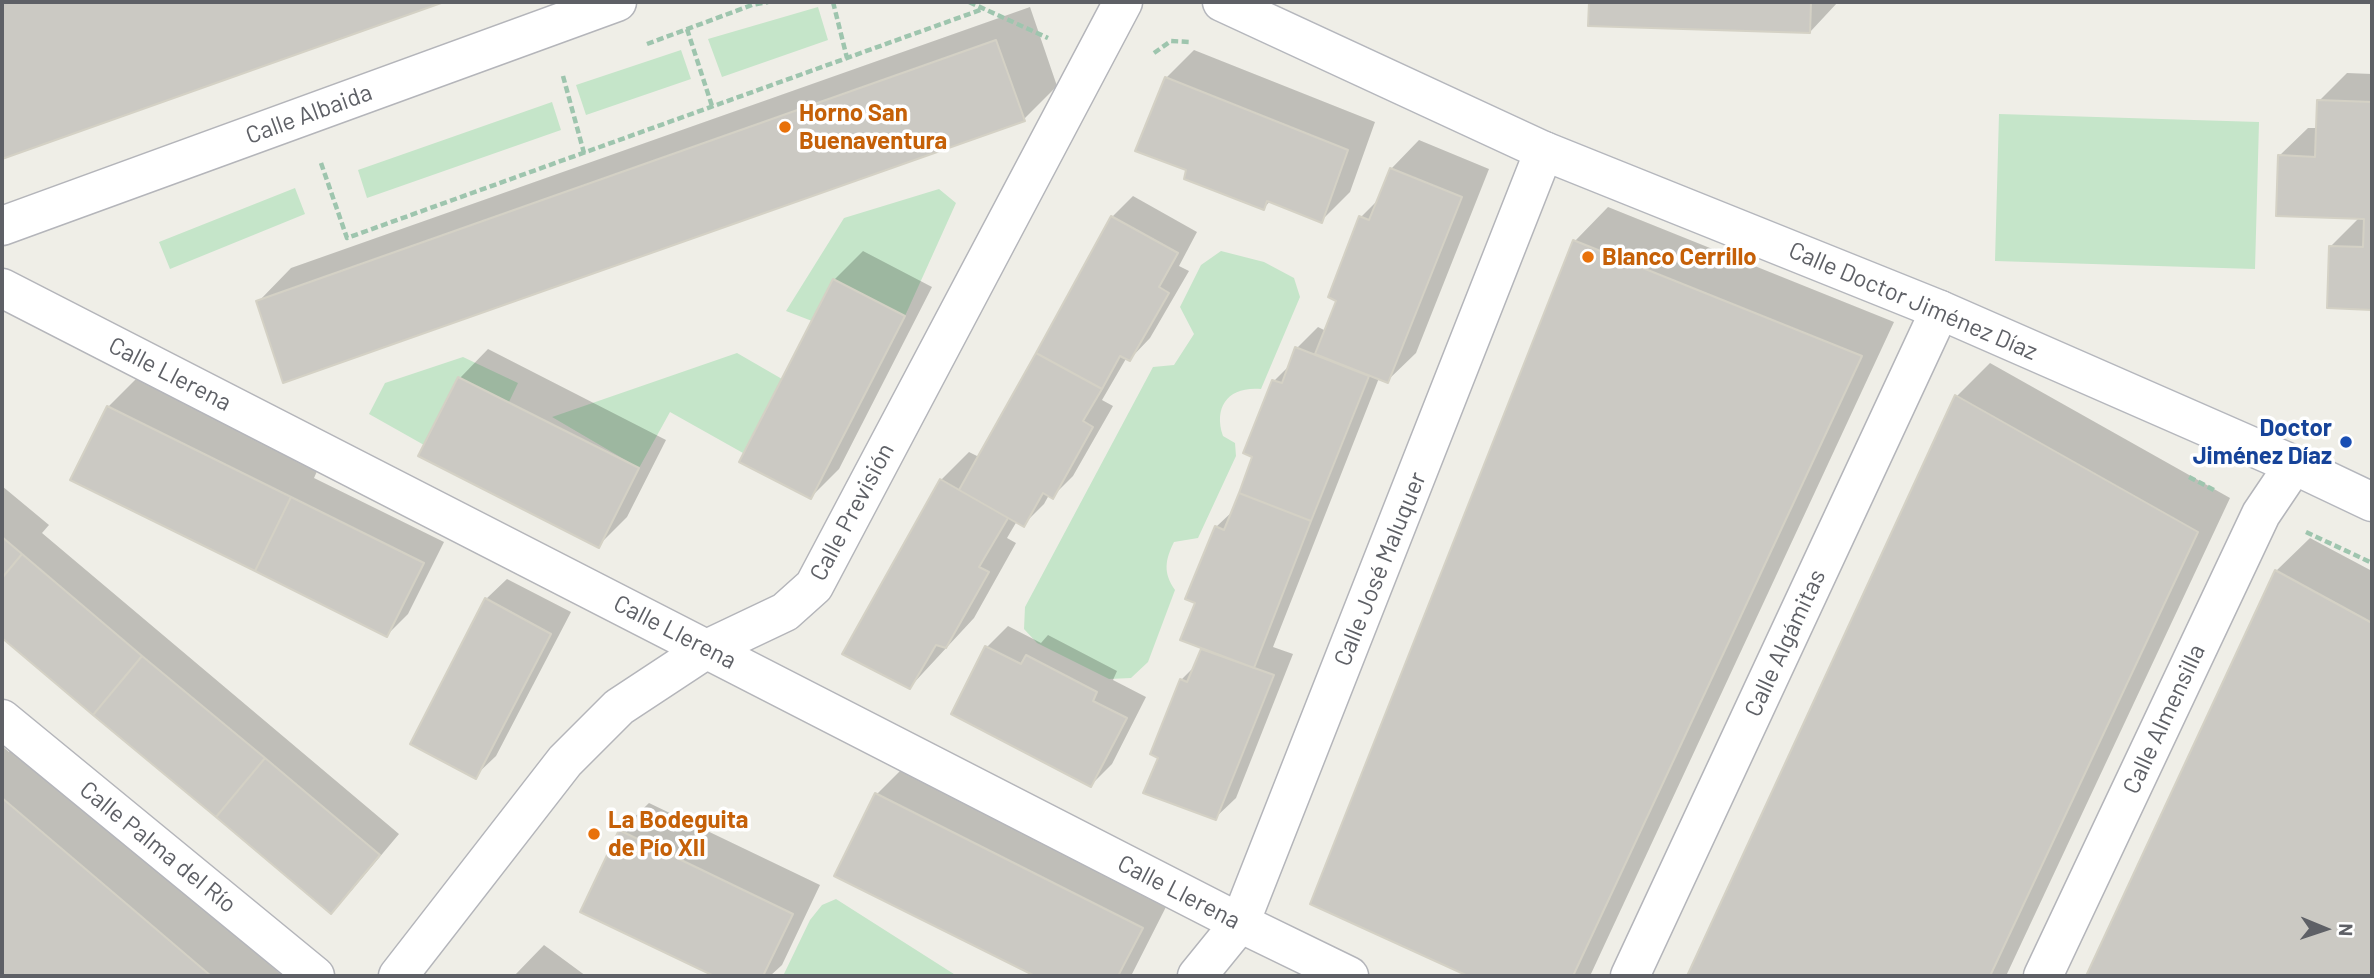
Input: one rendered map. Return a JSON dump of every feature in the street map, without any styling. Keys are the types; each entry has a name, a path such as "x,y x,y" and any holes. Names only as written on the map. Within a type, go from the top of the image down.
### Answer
{"street":[{"name":"Calle Albaida","path":"2,226 617,2"},
{"name":"Calle Previsión","path":"398,976 565,761 619,707 708,649 785,612 814,586 1123,2"},
{"name":"Calle Doctor Jiménez Díaz","path":"1222,2 1544,151 1940,310 2294,465 2372,502"},
{"name":"Calle José Maluquer","path":"1197,976 1240,923 1544,151"},
{"name":"Calle Llerena","path":"2,288 1240,923 1349,976"},
{"name":"Calle Algámitas","path":"1630,976 1940,310"},
{"name":"Calle Almensilla","path":"2043,976 2257,523 2294,465"},
{"name":"Calle Palma del Río","path":"2,719 315,976"}],"path":[{"path":"833,2 847,58"},
{"path":"970,2 1045,37"},
{"path":"321,163 347,238 984,8"},
{"path":"687,29 712,106"},
{"path":"562,75 583,153"},
{"path":"2300,529 2372,563"}],"green space":[{"path":"818,7 828,40 722,77 708,39"},
{"path":"681,50 691,79 586,115 576,85"},
{"path":"552,102 561,130 367,198 358,170"},
{"path":"1999,114 2259,122 2255,269 1995,261"},
{"path":"295,188 305,214 170,269 159,242"},
{"path":"939,189 956,203 905,316 833,279 812,321 786,311 844,218"},
{"path":"1221,251 1264,262 1294,278 1300,297 1261,389 1240,391 1226,400 1222,407 1220,425 1223,436 1235,443 1236,456 1198,538 1174,542 1171,549 1167,572 1175,590 1148,662 1131,678 1109,679 1037,643 1024,629 1025,607 1153,367 1174,365 1194,334 1180,307 1201,265"},
{"path":"737,353 782,379 743,453 670,412 639,468 552,417"},
{"path":"463,357 518,383 509,402 458,377 424,445 369,414 385,383"},
{"path":"836,899 957,976 783,976 810,920 822,905"}],"building":[{"path":"2,2 444,2 2,159"},
{"path":"1589,2 1811,2 1810,33 1588,26"},
{"path":"996,40 1025,121 283,383 256,301"},
{"path":"1165,77 1348,150 1322,223 1267,201 1264,210 1184,179 1186,170 1135,151"},
{"path":"2317,100 2372,102 2372,310 2327,308 2329,246 2363,247 2364,219 2276,216 2278,155 2315,157"},
{"path":"1390,168 1462,197 1388,383 1315,354 1336,301 1328,297 1359,216 1369,220"},
{"path":"1111,216 1178,253 1159,287 1169,293 1130,361 1120,356 1102,389 1036,353"},
{"path":"1573,240 1862,356 1573,976 1468,976 1310,904"},
{"path":"833,279 905,316 811,499 739,462"},
{"path":"1295,347 1369,376 1311,521 1239,493 1252,457 1243,453 1272,380 1282,383"},
{"path":"1036,353 1102,389 1083,421 1093,427 1053,499 1043,493 1024,527 959,490"},
{"path":"458,377 639,468 599,548 418,456"},
{"path":"1955,395 2198,532 1990,976 1687,976"},
{"path":"107,406 291,497 255,571 70,480"},
{"path":"940,479 1008,518 979,567 989,572 946,648 936,645 910,689 842,654"},
{"path":"1239,493 1311,521 1254,668 1180,640 1195,603 1185,599 1215,526 1224,530"},
{"path":"291,497 424,563 387,637 255,571"},
{"path":"2,537 22,554 2,578"},
{"path":"22,554 142,656 93,715 2,638 2,578"},
{"path":"2275,570 2372,623 2372,976 2086,976"},
{"path":"485,598 551,634 476,779 410,744"},
{"path":"985,646 1021,664 1026,655 1097,692 1093,701 1127,718 1091,787 951,714"},
{"path":"1201,649 1274,675 1216,820 1143,793 1158,758 1150,754 1180,679 1187,682"},
{"path":"142,656 265,758 216,817 93,715"},
{"path":"265,758 380,855 331,914 216,817"},
{"path":"875,793 1143,928 1118,976 1035,976 834,876"},
{"path":"2,798 129,906 211,976 2,976"},
{"path":"619,830 793,914 763,976 714,976 580,912"}],"place":[{"name":"Horno San Buenaventura","path":"785,127"},
{"name":"Blanco Cerrillo","path":"1588,257"},
{"name":"Doctor Jiménez Díaz","path":"2346,442"},
{"name":"La Bodeguita de Pío XII","path":"594,834"}]}
